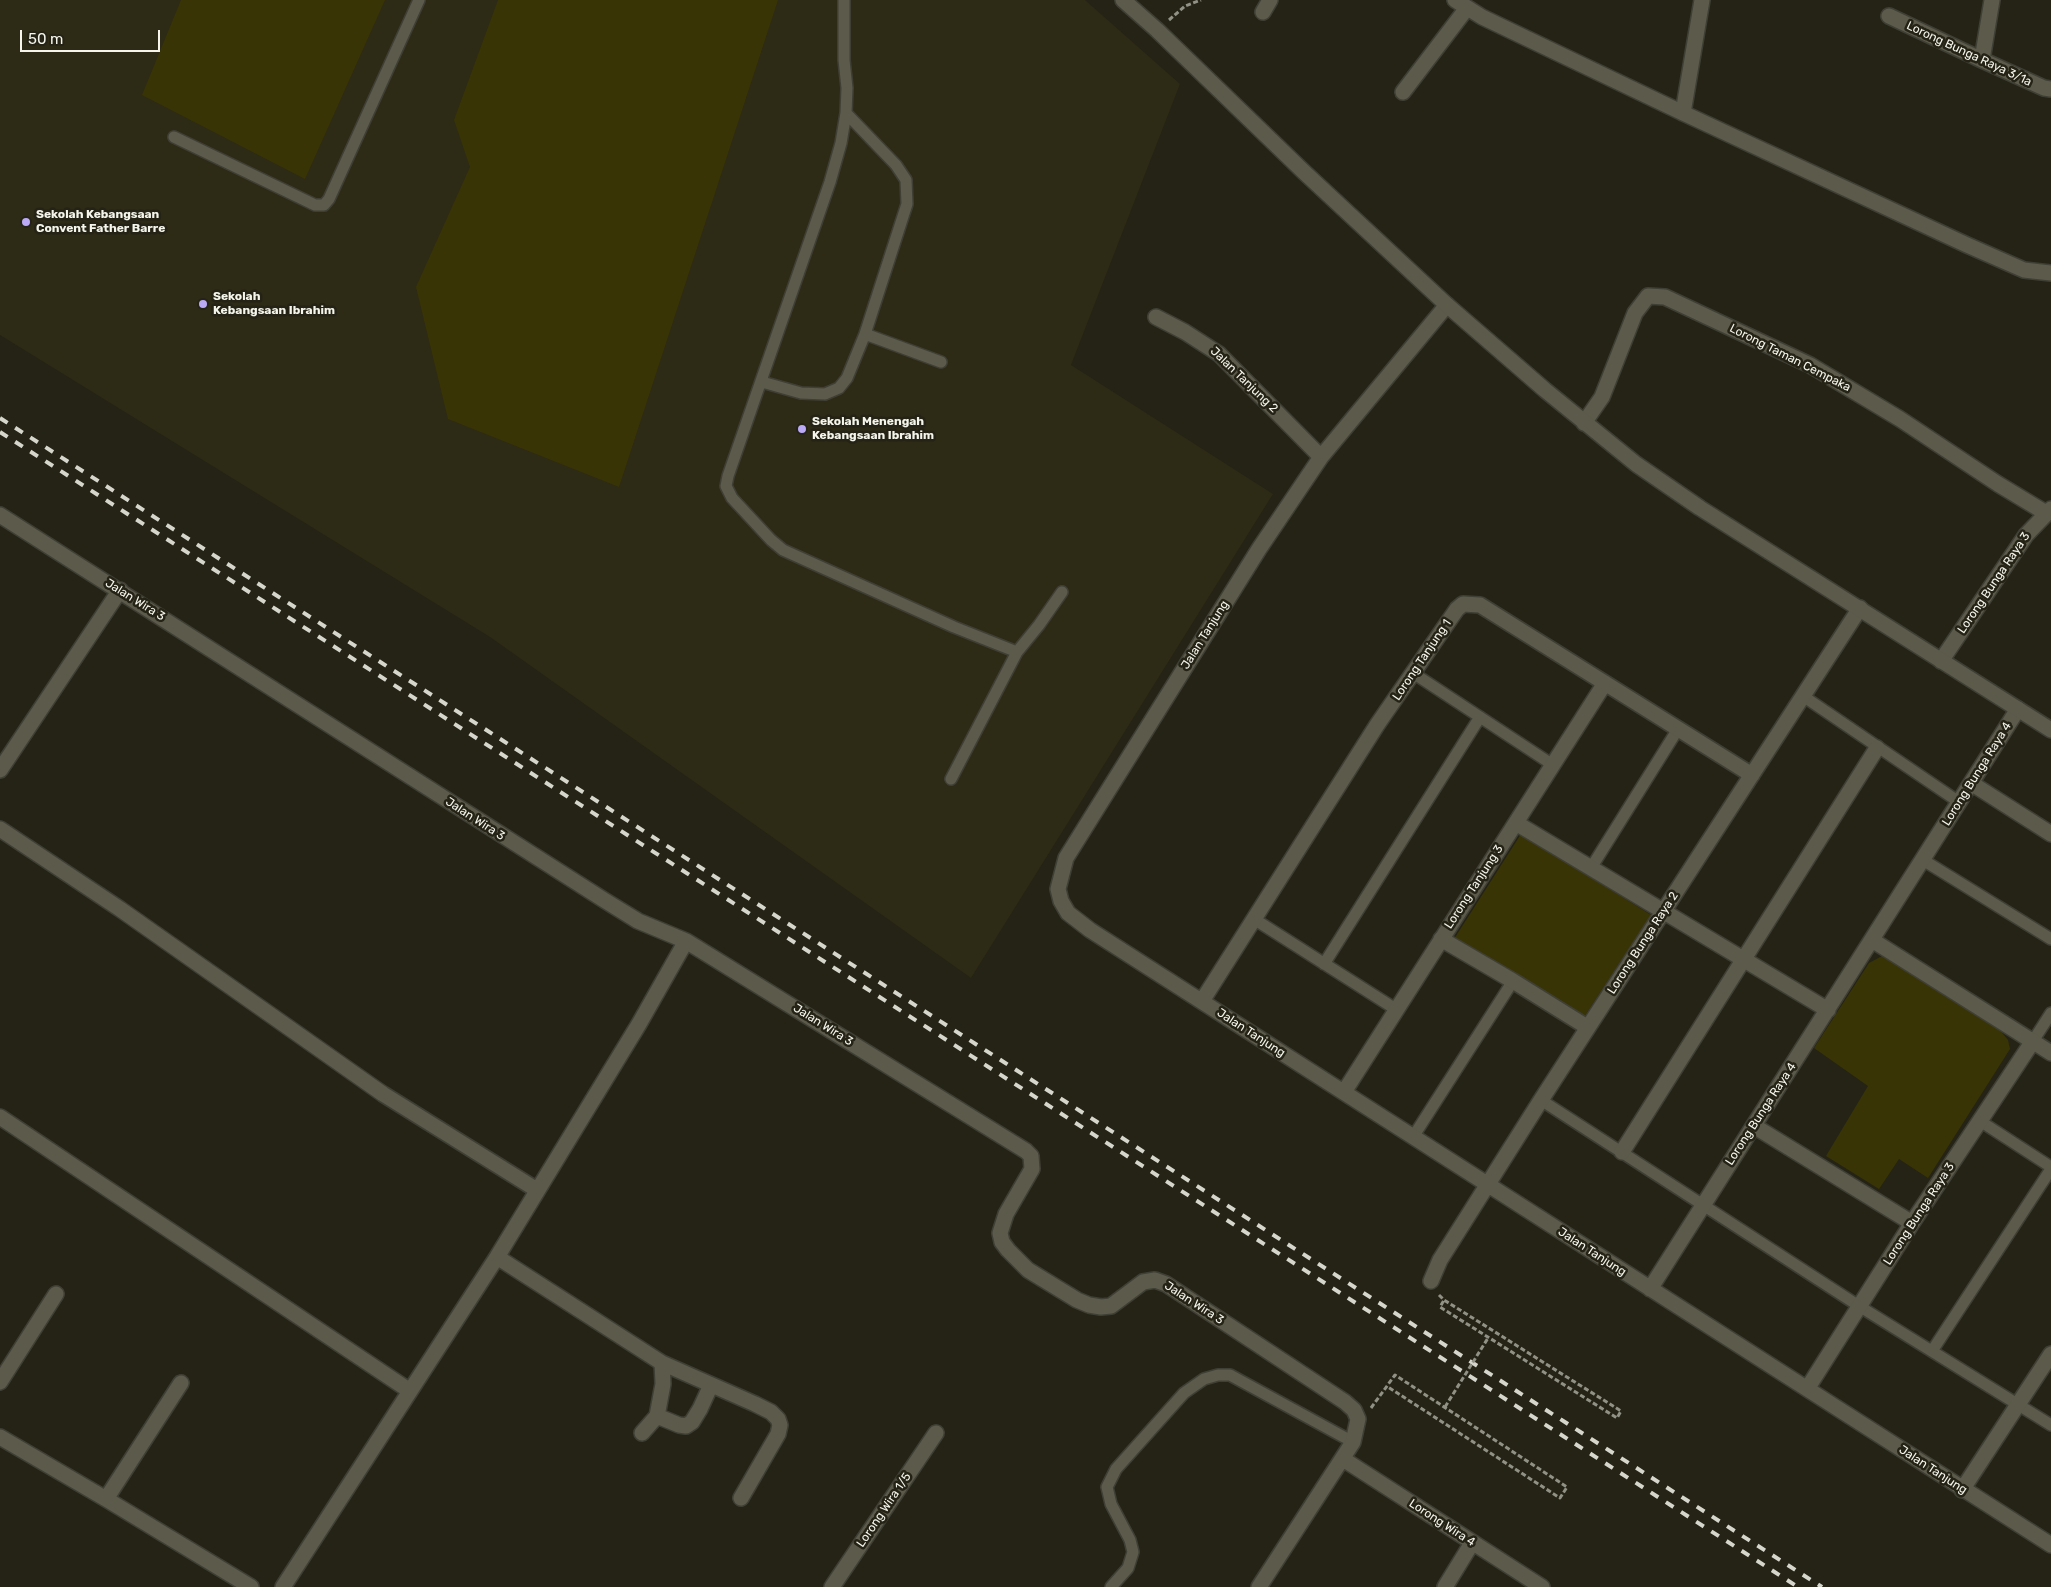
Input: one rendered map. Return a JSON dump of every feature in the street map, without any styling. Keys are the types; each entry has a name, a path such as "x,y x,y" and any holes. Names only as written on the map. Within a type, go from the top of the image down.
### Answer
{"street":[{"path":"1123,0 1447,305 1584,423 1636,464 1670,488 2051,730"},
{"path":"1683,113 1702,0"},
{"path":"1982,60 1992,0"},
{"path":"1403,92 1461,4 1683,113 2024,270 2051,273"},
{"name":"Lorong Bunga Raya 3/1a","path":"1888,16 2044,88 2051,89"},
{"name":"Lorong Taman Cempaka","path":"1584,423 1602,396 1635,313 1648,296 1666,297 1819,370 2048,511"},
{"name":"Jalan Tanjung","path":"1447,305 1321,457 1259,549 1066,858 1058,889 1061,902 1068,913 1090,930 1962,1490 2051,1545"},
{"name":"Jalan Tanjung 2","path":"1156,317 1185,332 1219,354 1321,457"},
{"name":"Lorong Bunga Raya 3","path":"1942,661 2026,534 2048,511"},
{"name":"Jalan Wira 3","path":"0,515 604,900 638,921 686,941 1031,1156 1032,1169 1006,1214 1000,1233 1002,1242 1008,1250 1028,1270 1077,1300 1101,1307 1111,1306 1143,1282 1156,1280 1166,1284 1345,1402 1354,1410 1358,1419 1353,1442 1258,1587"},
{"path":"0,770 120,590"},
{"name":"Lorong Tanjung 1","path":"1202,1001 1377,725 1457,609 1463,604 1472,604 1488,610 1752,775"},
{"name":"Lorong Bunga Raya 2","path":"1431,1281 1440,1260 1587,1027 1860,608"},
{"name":"Lorong Tanjung 3","path":"1344,1092 1605,683"},
{"name":"Lorong Bunga Raya 4","path":"1650,1289 1702,1204 1754,1126 2018,709"},
{"path":"1622,1152 1877,748"},
{"path":"1971,783 2051,834"},
{"path":"1516,823 1828,1010"},
{"path":"0,829 120,909 384,1094 537,1190"},
{"path":"1441,939 1587,1027"},
{"path":"1872,940 2051,1053"},
{"path":"283,1587 497,1257 639,1024 686,941"},
{"name":"Lorong Bunga Raya 3","path":"1807,1389 2032,1041"},
{"path":"0,1117 410,1391"},
{"path":"1754,1126 1912,1224"},
{"path":"497,1257 662,1364 771,1412 778,1418 780,1425 778,1434 741,1498"},
{"path":"0,1382 56,1294"},
{"path":"1962,1490 2051,1354"},
{"path":"642,1433 657,1416 663,1384 662,1364"},
{"path":"106,1499 181,1383"},
{"path":"657,1416 686,1426 692,1422 700,1409 711,1385"},
{"name":"Lorong Wira 1/5","path":"832,1587 936,1433"},
{"path":"0,1437 251,1587"},
{"name":"Lorong Wira 4","path":"1343,1458 1542,1587"},
{"path":"1445,1587 1472,1543"}],"lane":[{"path":"174,137 315,204 324,205 329,200 419,0"},
{"path":"844,0 846,113 841,142 830,182 726,481 728,492 762,530 784,550 954,627 1018,652"},
{"path":"762,382 801,392 825,394 839,388 847,378 865,334 907,204 906,180 896,165 846,113"},
{"path":"865,334 941,362"},
{"path":"951,779 1018,652 1062,592"},
{"path":"1413,673 1553,765"},
{"path":"1803,696 1959,802"},
{"path":"1324,964 1480,717"},
{"path":"1591,868 1678,729"},
{"path":"1923,860 2051,939"},
{"path":"1254,919 1397,1010"},
{"path":"1413,1137 1513,981"},
{"path":"2032,1041 2051,1014"},
{"path":"1541,1100 1859,1306 2051,1425"},
{"path":"1932,1351 2051,1168 1980,1121"},
{"path":"1111,1587 1128,1568 1133,1552 1130,1540 1111,1504 1108,1487 1116,1469 1184,1393 1204,1379 1218,1375 1230,1375 1353,1442"}],"path":[{"path":"1157,30 1185,6 1201,0"},
{"path":"1444,1300 1622,1411 1618,1418 1488,1338 1440,1307 1444,1300"},
{"path":"1445,1407 1488,1338"},
{"path":"1374,1406 1395,1375 1567,1487 1560,1498 1388,1386"}],"shaded area":[{"name":"Sekolah Menengah Kebangsaan Ibrahim","path":"0,0 1085,0 1180,84 1071,365 1273,494 971,978 490,637 0,335"},
{"path":"181,0 385,0 305,179 142,95"},
{"path":"498,0 778,0 619,487 448,419 416,287 470,167 454,120"},
{"path":"1521,834 1651,915 1584,1017 1454,939"},
{"path":"1882,956 1889,958 1998,1028 2008,1040 2010,1049 1928,1178 1899,1159 1879,1189 1826,1156 1868,1086 1814,1048 1869,963"}],"railway":[{"path":"0,418 1822,1587"},
{"path":"0,432 1798,1587"}],"place":[{"name":"Sekolah Kebangsaan Convent Father Barre","path":"26,222"},
{"name":"Sekolah Kebangsaan Ibrahim","path":"203,304"},
{"name":"Sekolah Menengah Kebangsaan Ibrahim","path":"802,429"}]}
